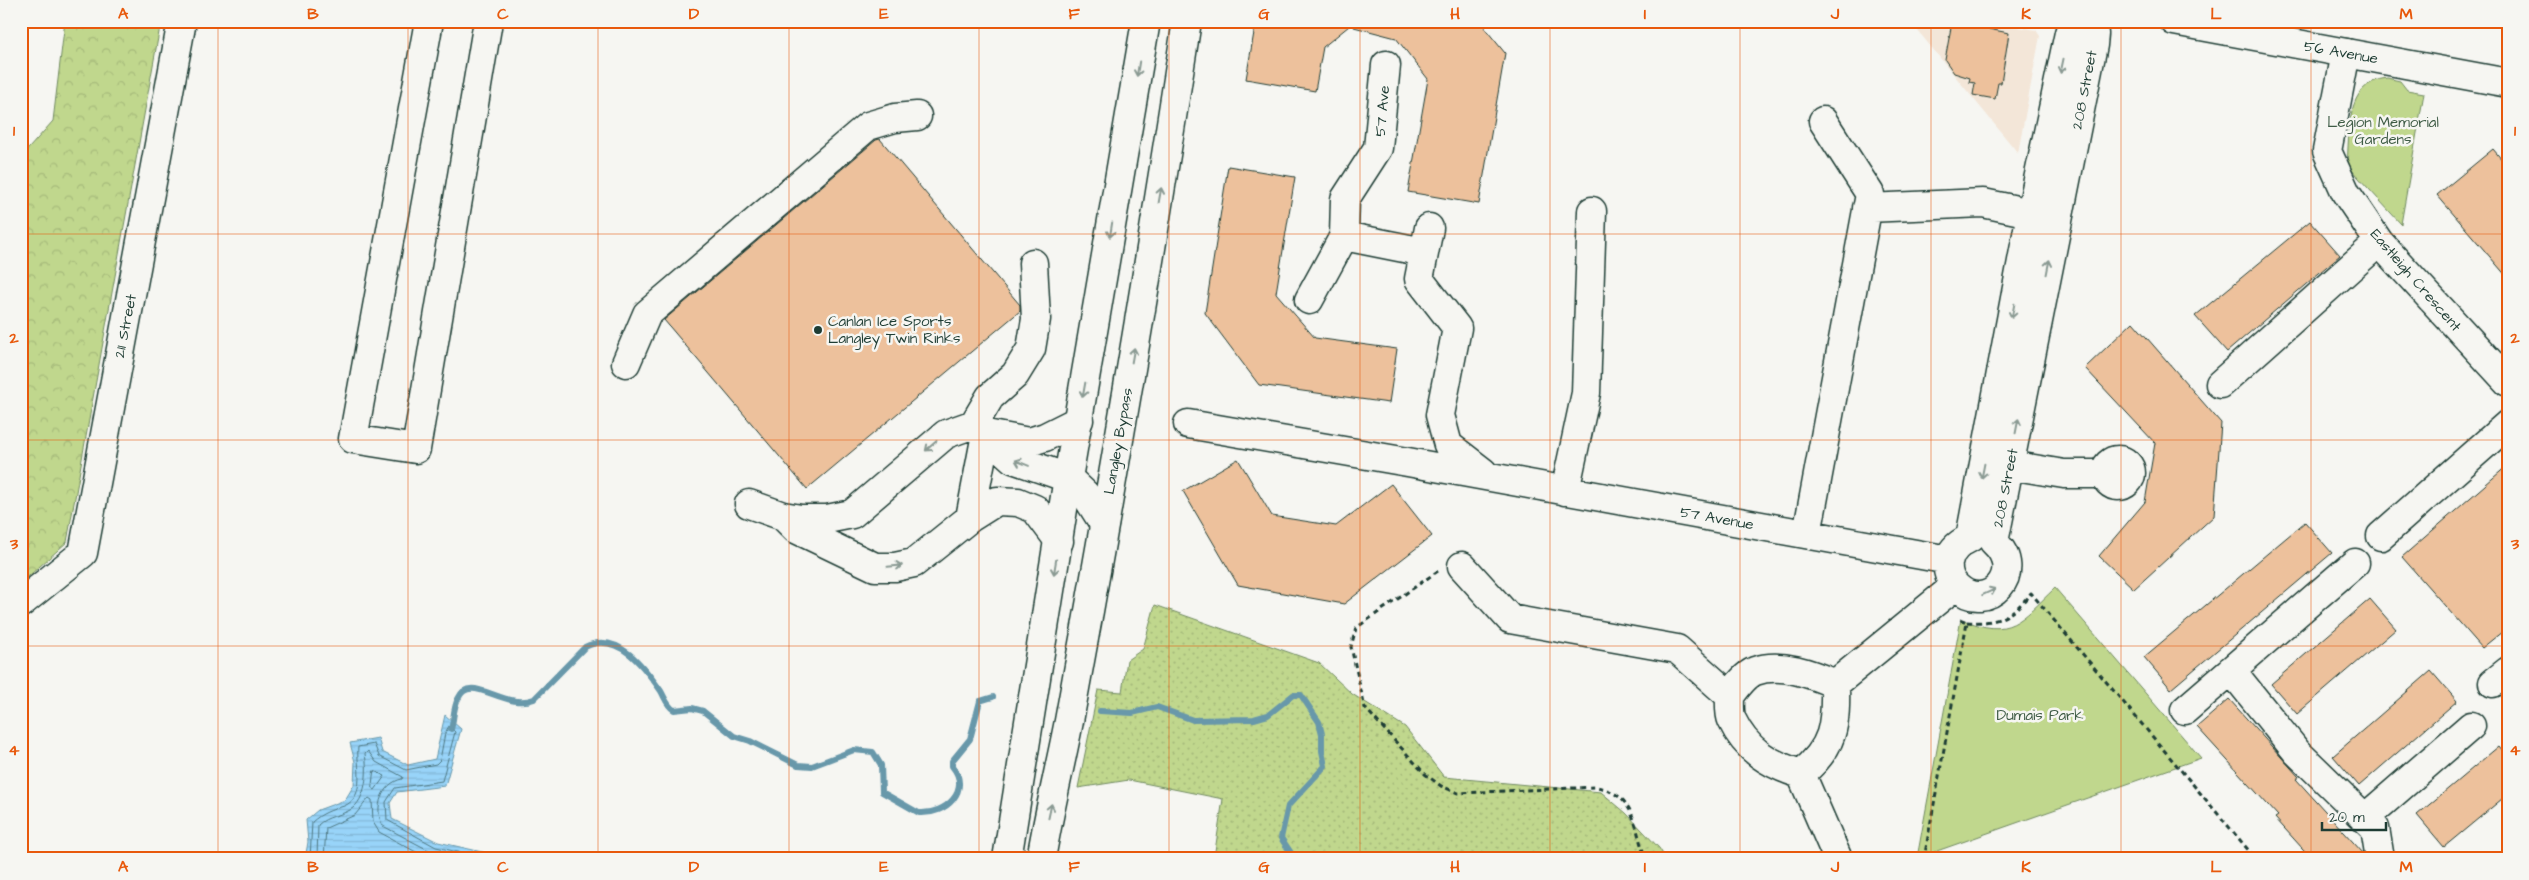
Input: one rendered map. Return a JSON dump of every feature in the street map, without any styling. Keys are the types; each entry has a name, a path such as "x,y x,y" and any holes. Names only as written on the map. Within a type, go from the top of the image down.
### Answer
{"street":[{"name":"211 Street","path":"21,602 83,553 182,21"},
{"path":"429,21 353,439 416,449 488,21"},
{"path":"1007,859 1068,478 1146,21"},
{"name":"Langley Bypass","path":"1041,859 1104,524 1163,180 1187,21"},
{"name":"208 Street","path":"1949,560 1957,545 1970,538 2031,213 2068,33 2078,21"},
{"name":"208 Street","path":"1945,593 1978,596 1994,591 2004,579 2006,559 1994,542 2093,45 2092,21"},
{"name":"56 Avenue","path":"2174,21 2508,83"},
{"name":"Eastleigh Crescent","path":"2346,53 2327,151 2346,193 2379,242 2508,382"},
{"name":"57 Ave","path":"1309,300 1344,236 1345,199 1378,148 1386,65"},
{"path":"626,363 647,314 868,126 895,118 917,116"},
{"path":"1807,534 1870,194 1823,121"},
{"path":"1867,208 1983,203 2031,213"},
{"path":"1565,490 1586,393 1592,211"},
{"path":"1344,236 1426,240 1419,279 1457,328 1440,415 1448,445 1486,474"},
{"path":"2220,384 2379,242"},
{"path":"970,518 980,429 990,397 1015,374 1031,349 1036,319 1033,263"},
{"path":"749,504 783,516 827,519 852,514 946,434 980,429 1029,442 1046,437 1079,420"},
{"name":"57 Avenue","path":"1188,424 1486,474 1949,560"},
{"path":"2381,536 2508,424"},
{"path":"980,429 1013,459 1068,478 1085,494 1104,524"},
{"path":"2009,465 2064,474 2105,474"},
{"path":"783,516 796,529 875,566 895,567 914,563 970,518 997,501 1018,502 1035,509 1059,541"},
{"path":"849,555 846,534 852,514"},
{"path":"1835,684 1945,593 1949,560"},
{"path":"2184,710 2356,563"},
{"path":"1462,566 1510,619 1677,649 1730,696 1732,718 1760,757 1780,768 1801,774"},
{"path":"1730,696 1754,672 1776,668 1811,674 1835,684"},
{"path":"2231,670 2297,752 2375,828 2380,859"},
{"path":"1801,774 1818,760 1829,743 1836,711 1835,684"},
{"path":"2365,818 2471,726"},
{"path":"1801,774 1838,859"}],"path":[{"path":"1462,566 1448,564 1356,628 1351,647 1365,708 1426,774 1453,792 1598,787 1608,789 1617,794 1630,810 1646,859"},
{"path":"1945,593 1943,611 1967,622 1988,623 2006,617 2021,605 2031,593 2256,859"},
{"path":"1924,859 1967,622"}],"shaded area":[{"path":"1927,21 1981,21 2036,30 2040,36 2018,153 1918,31"}],"green space":[{"path":"65,21 161,21 67,542 21,583 21,157 53,121"},
{"name":"Legion Memorial Gardens","path":"2387,78 2400,81 2407,90 2424,93 2401,224 2347,165 2350,124 2356,99 2363,89 2373,82"},
{"name":"Dumais Park","path":"2055,588 2201,758 1917,858 1961,619 1992,628 2014,624 2033,610"},
{"path":"1155,605 1319,663 1352,694 1405,727 1444,777 1601,792 1626,813 1659,848 1666,859 1217,859 1215,851 1223,799 1129,780 1078,788 1098,690 1122,692 1127,660 1143,649"}],"water":[{"path":"445,715 461,729 445,786 397,792 390,803 392,819 438,842 491,854 497,859 305,859 308,842 306,820 318,810 345,800 354,785 355,762 350,743 378,738 382,752 408,765 435,759"}],"building":[{"path":"1256,21 1479,21 1505,53 1479,204 1408,192 1428,79 1396,38 1354,27 1354,22 1323,47 1315,91 1246,79"},
{"path":"1952,22 2009,33 2001,83 1998,83 1995,99 1973,95 1975,83 1969,82 1970,78 1954,73 1945,60"},
{"path":"880,139 1020,305 1020,311 807,489 664,320 876,140"},
{"path":"2493,149 2508,167 2508,278 2437,195"},
{"path":"1228,166 1295,177 1276,293 1315,338 1397,349 1389,403 1259,385 1205,313"},
{"path":"2310,221 2340,255 2227,352 2195,316"},
{"path":"2133,322 2221,423 2214,516 2134,589 2099,556 2145,502 2155,443 2085,368"},
{"path":"1238,459 1272,516 1336,526 1391,484 1432,536 1344,604 1238,585 1183,491"},
{"path":"2508,465 2508,627 2482,648 2402,557"},
{"path":"2305,522 2332,553 2171,689 2144,657"},
{"path":"2370,599 2396,629 2297,714 2271,684"},
{"path":"2431,671 2457,701 2359,786 2333,756"},
{"path":"2229,699 2299,777 2296,779 2363,853 2364,859 2312,859 2275,818 2278,816 2197,727"},
{"path":"2499,746 2508,757 2508,794 2444,847 2417,815"}],"waterway":[{"path":"451,729 456,703 463,691 479,690 511,700 523,701 534,699 585,647 597,643 609,643 619,647 639,662 674,710 692,708 703,711 734,736 750,741 798,765 812,766 854,750 873,752 881,765 882,792 919,813 929,813 947,805 957,792 959,784 952,761 970,739 980,701 993,697"},
{"path":"1100,711 1132,713 1157,707 1193,720 1254,719 1268,715 1293,695 1301,695 1319,722 1325,766 1288,806 1281,838 1295,859"},
{"path":"1519,859 1532,857 1543,859"}],"place":[{"name":"Canlan Ice Sports Langley Twin Rinks","path":"818,330"}]}
